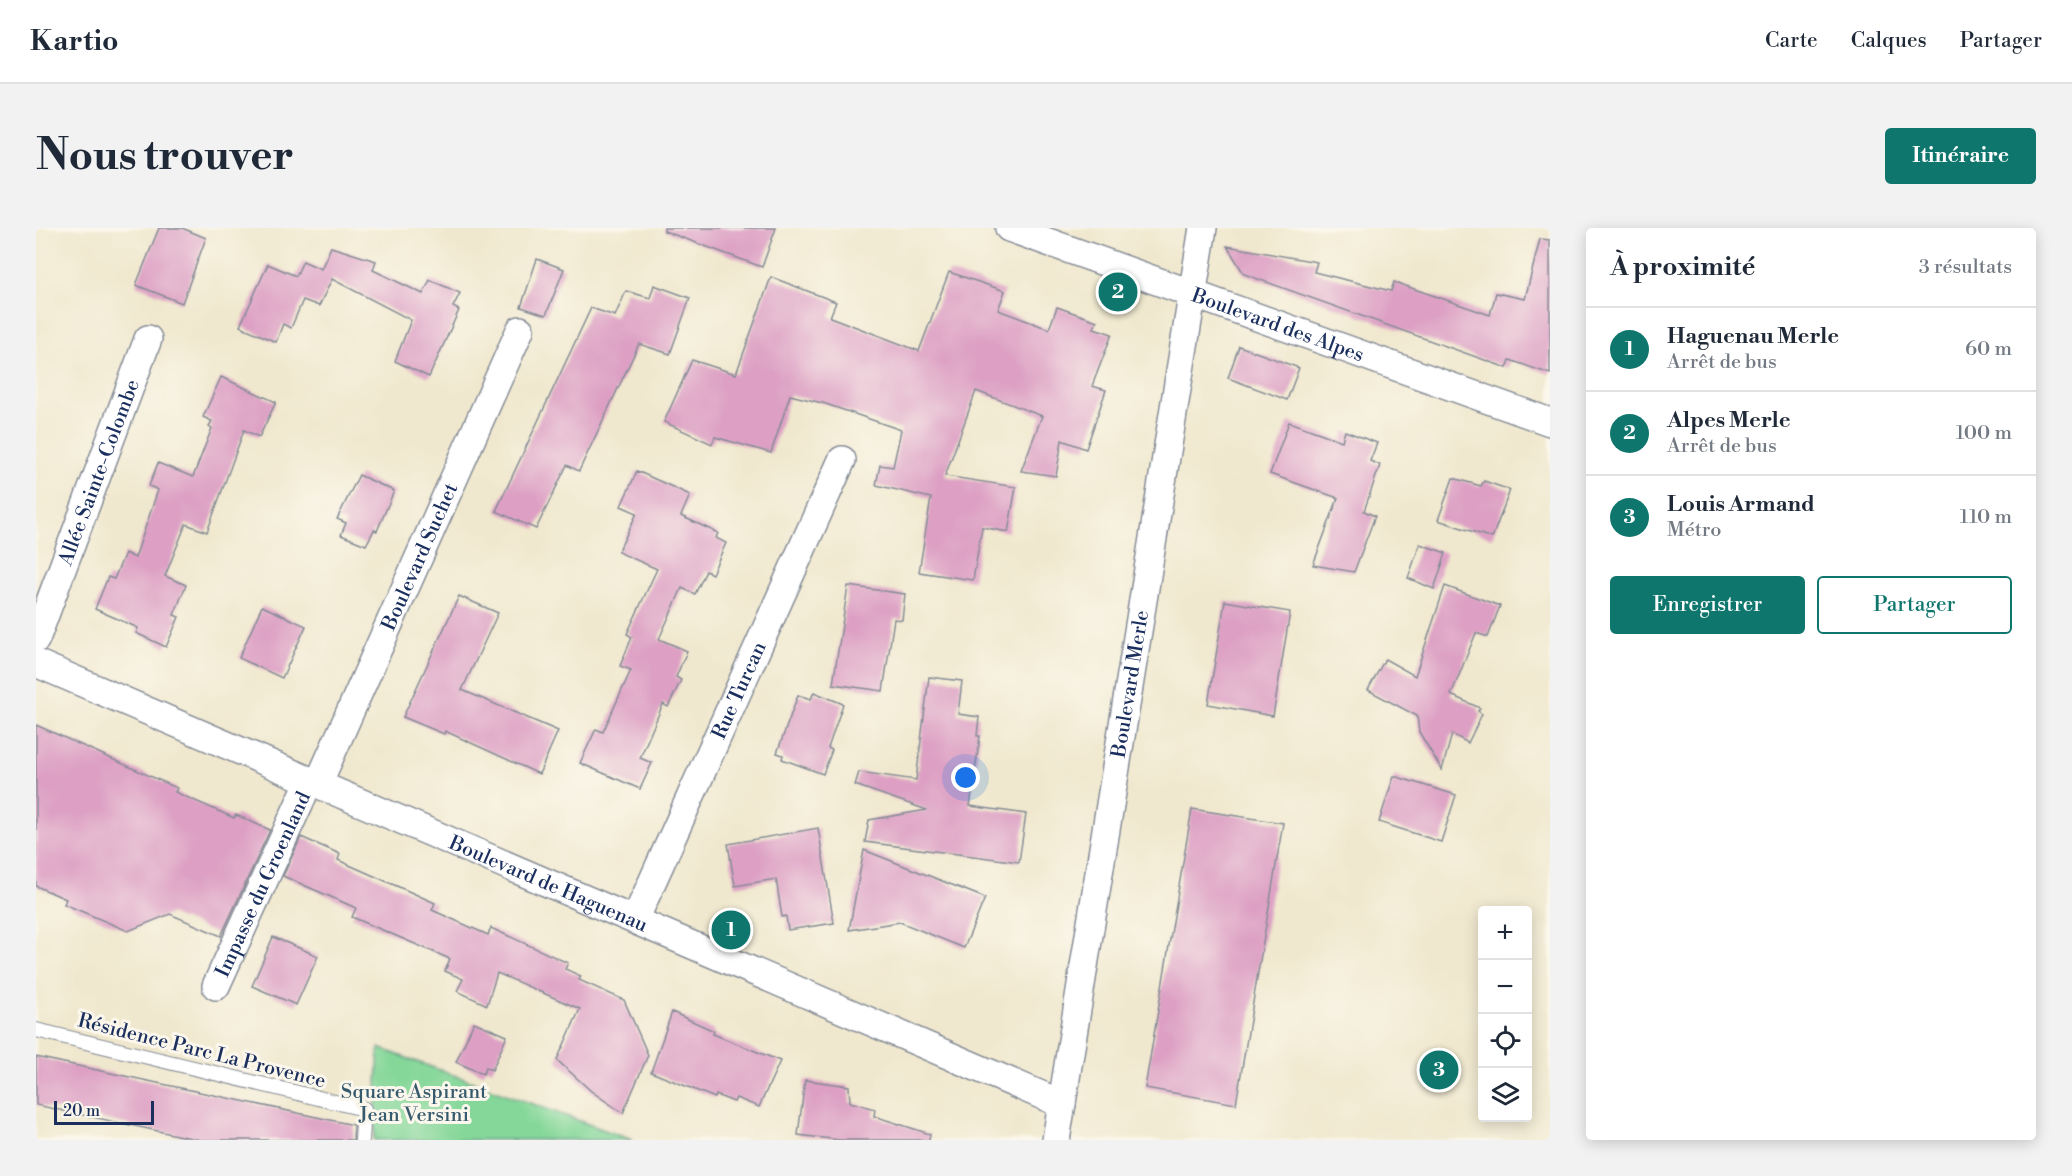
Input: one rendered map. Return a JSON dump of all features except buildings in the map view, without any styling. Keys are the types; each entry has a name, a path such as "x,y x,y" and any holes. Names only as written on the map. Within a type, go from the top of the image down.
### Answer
{"street":[{"name":"Boulevard des Alpes","path":"1009,228 1550,422"},
{"name":"Boulevard Merle","path":"1056,1140 1203,228"},
{"name":"Boulevard Suchet","path":"314,782 520,330"},
{"name":"Allée Sainte-Colombe","path":"36,639 148,339"},
{"name":"Rue Turcan","path":"635,920 842,460"},
{"name":"Boulevard de Haguenau","path":"36,663 1062,1104"},
{"name":"Impasse du Groenland","path":"216,986 314,782"}],"lane":[{"name":"Résidence Parc La Provence","path":"36,1030 364,1109 362,1140"}],"green space":[{"name":"Square Aspirant Jean Versini","path":"379,1048 632,1140 374,1140"}],"place":[{"name":"Alpes Merle","path":"1118,292"},
{"name":"Haguenau Merle","path":"731,930"},
{"name":"Louis Armand","path":"1439,1070"}]}
